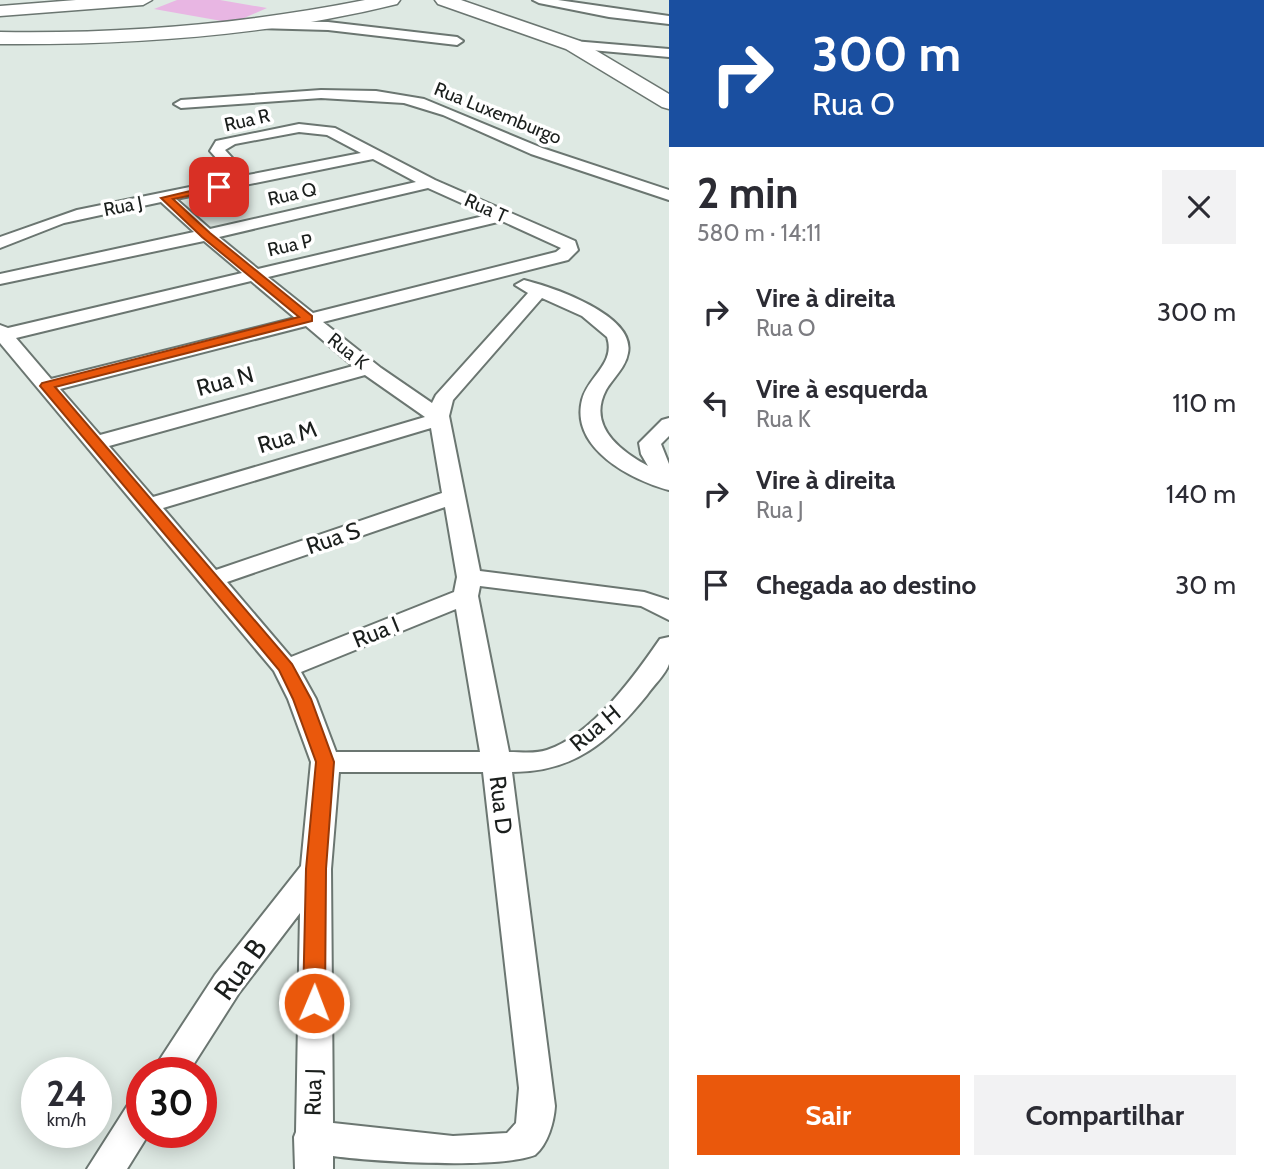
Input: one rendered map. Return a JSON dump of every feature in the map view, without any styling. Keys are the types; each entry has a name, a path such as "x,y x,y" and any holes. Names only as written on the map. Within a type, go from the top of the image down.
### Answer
{"street":[{"path":"1,10 59,9 143,0"},
{"path":"0,38 110,38 261,25 391,0"},
{"path":"444,0 571,29 669,20"},
{"path":"539,0 603,55 669,103"},
{"path":"261,25 338,27 457,41"},
{"path":"603,55 669,53"},
{"name":"Rua Luxemburgo","path":"181,104 320,95 408,100 451,114 518,144 669,195"},
{"name":"Rua R","path":"245,181 217,151 221,144 299,128 330,131"},
{"name":"Rua T","path":"47,386 562,256 569,250 569,245 430,183 330,131"},
{"name":"Rua J","path":"0,243 58,220 373,155"},
{"name":"Rua Q","path":"0,279 430,183"},
{"name":"Rua K","path":"166,198 206,235 368,368 439,417"},
{"name":"Rua P","path":"2,333 504,216"},
{"path":"495,272 588,312 608,325 618,340 619,354 612,372 592,400 594,432 617,457 639,471 669,483"},
{"path":"439,417 443,399 539,291"},
{"name":"Rua J","path":"2,333 286,668 302,699 325,762 316,869 313,1153"},
{"name":"Rua N","path":"94,443 368,368"},
{"name":"Rua D","path":"313,1153 478,1154 513,1150 531,1134 538,1105 496,761 439,417"},
{"name":"Rua M","path":"149,505 439,417"},
{"path":"669,424 650,443 652,454 669,483"},
{"name":"Rua S","path":"213,579 453,497"},
{"path":"467,586 644,600 657,603 669,612"},
{"name":"Rua I","path":"286,668 467,586"},
{"name":"Rua H","path":"325,762 536,762 564,754 587,738 650,674 669,645"},
{"name":"Rua B","path":"179,1057 227,984 316,869"},
{"path":"106,1169 126,1138"}],"shaded area":[{"path":"177,0 220,0 267,8 233,23 154,9"}],"route":[{"path":"219,187 166,198 206,235 308,319 47,386 286,668 302,699 325,762 316,869 314,1003"}]}
